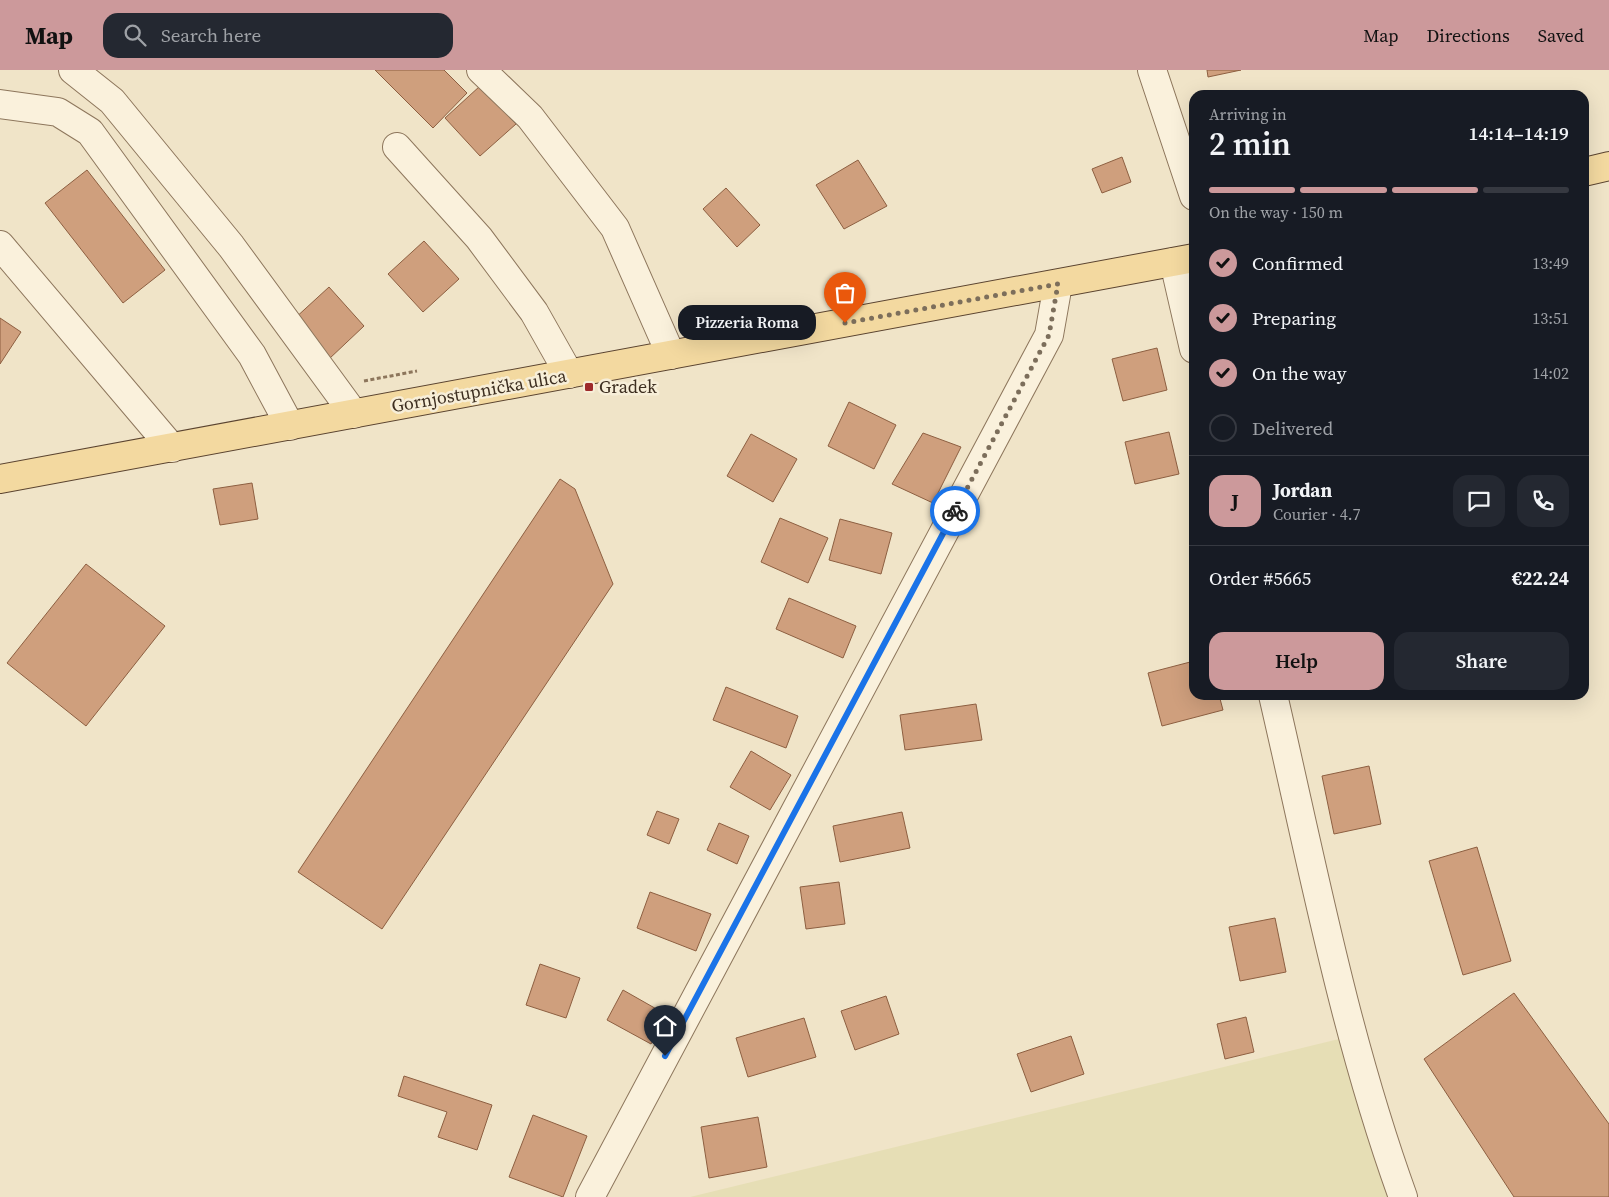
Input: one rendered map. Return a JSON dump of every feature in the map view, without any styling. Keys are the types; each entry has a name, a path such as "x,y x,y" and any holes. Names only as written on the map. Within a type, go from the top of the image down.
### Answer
{"main road":[{"path":"1589,171 1609,166"},
{"name":"Gornjostupnička ulica","path":"5,474 172,448 1184,260"}],"street":[{"path":"73,70 112,101 231,246 354,414"},
{"path":"482,70 530,117 615,228 671,355"},
{"path":"1152,70 1189,181"},
{"path":"0,104 58,112 90,132 252,355 290,426"},
{"path":"398,147 479,238 534,312 569,374"},
{"path":"0,245 172,448"},
{"path":"1184,260 1189,304"},
{"path":"590,1197 1049,335 1058,284"},
{"path":"1274,700 1351,1034 1385,1146 1403,1197"}],"shaded area":[{"path":"1339,1039 1393,1197 690,1197"}],"building":[{"path":"375,70 444,70 467,93 433,128"},
{"path":"1207,70 1241,70 1208,77"},
{"path":"480,86 516,124 480,156 445,118"},
{"path":"1122,157 1131,182 1102,193 1092,169"},
{"path":"858,160 887,206 844,229 816,185"},
{"path":"87,170 165,270 123,303 45,203"},
{"path":"726,188 760,225 737,247 703,209"},
{"path":"424,241 459,279 423,312 388,274"},
{"path":"329,287 364,326 329,359 293,320"},
{"path":"0,318 21,332 0,364"},
{"path":"1157,348 1167,390 1123,401 1112,359"},
{"path":"849,402 896,425 874,469 828,446"},
{"path":"1169,432 1179,474 1135,484 1125,442"},
{"path":"923,433 961,447 933,503 892,484"},
{"path":"751,434 797,459 773,502 727,476"},
{"path":"560,479 575,489 613,584 382,929 298,872"},
{"path":"252,483 258,519 220,525 213,489"},
{"path":"780,518 828,538 808,583 761,562"},
{"path":"840,519 892,533 881,574 829,560"},
{"path":"86,564 165,626 86,726 7,663"},
{"path":"789,598 856,626 843,658 776,629"},
{"path":"1189,662 1189,700 1220,700 1223,710 1162,726 1148,673"},
{"path":"726,687 798,716 786,748 713,720"},
{"path":"976,704 982,740 905,750 900,715"},
{"path":"751,751 791,775 770,810 730,787"},
{"path":"1369,766 1381,824 1334,834 1322,776"},
{"path":"657,811 679,819 669,844 647,835"},
{"path":"902,812 910,848 840,862 833,826"},
{"path":"719,823 749,836 737,864 707,850"},
{"path":"1477,847 1511,961 1463,975 1429,861"},
{"path":"839,882 845,924 806,929 800,887"},
{"path":"650,892 711,914 696,951 637,928"},
{"path":"1275,918 1286,972 1240,981 1229,927"},
{"path":"540,964 580,978 566,1018 526,1005"},
{"path":"623,990 667,1015 651,1044 607,1020"},
{"path":"1514,993 1609,1124 1609,1197 1514,1197 1424,1059"},
{"path":"886,996 899,1034 855,1050 841,1011"},
{"path":"1246,1017 1254,1052 1225,1059 1217,1024"},
{"path":"804,1018 816,1057 748,1077 736,1038"},
{"path":"1071,1036 1084,1074 1031,1092 1017,1054"},
{"path":"404,1076 492,1105 477,1150 438,1137 447,1112 398,1096"},
{"path":"533,1115 587,1136 563,1197 509,1177"},
{"path":"758,1117 767,1167 709,1178 701,1127"}],"way so far":[{"path":"845,323 1058,284 1049,335 955,511"}],"place":[{"name":"Pizzeria Roma","path":"845,323"},
{"name":"Gradek","path":"589,387"}],"route":[{"path":"665,1056 955,511"}]}
